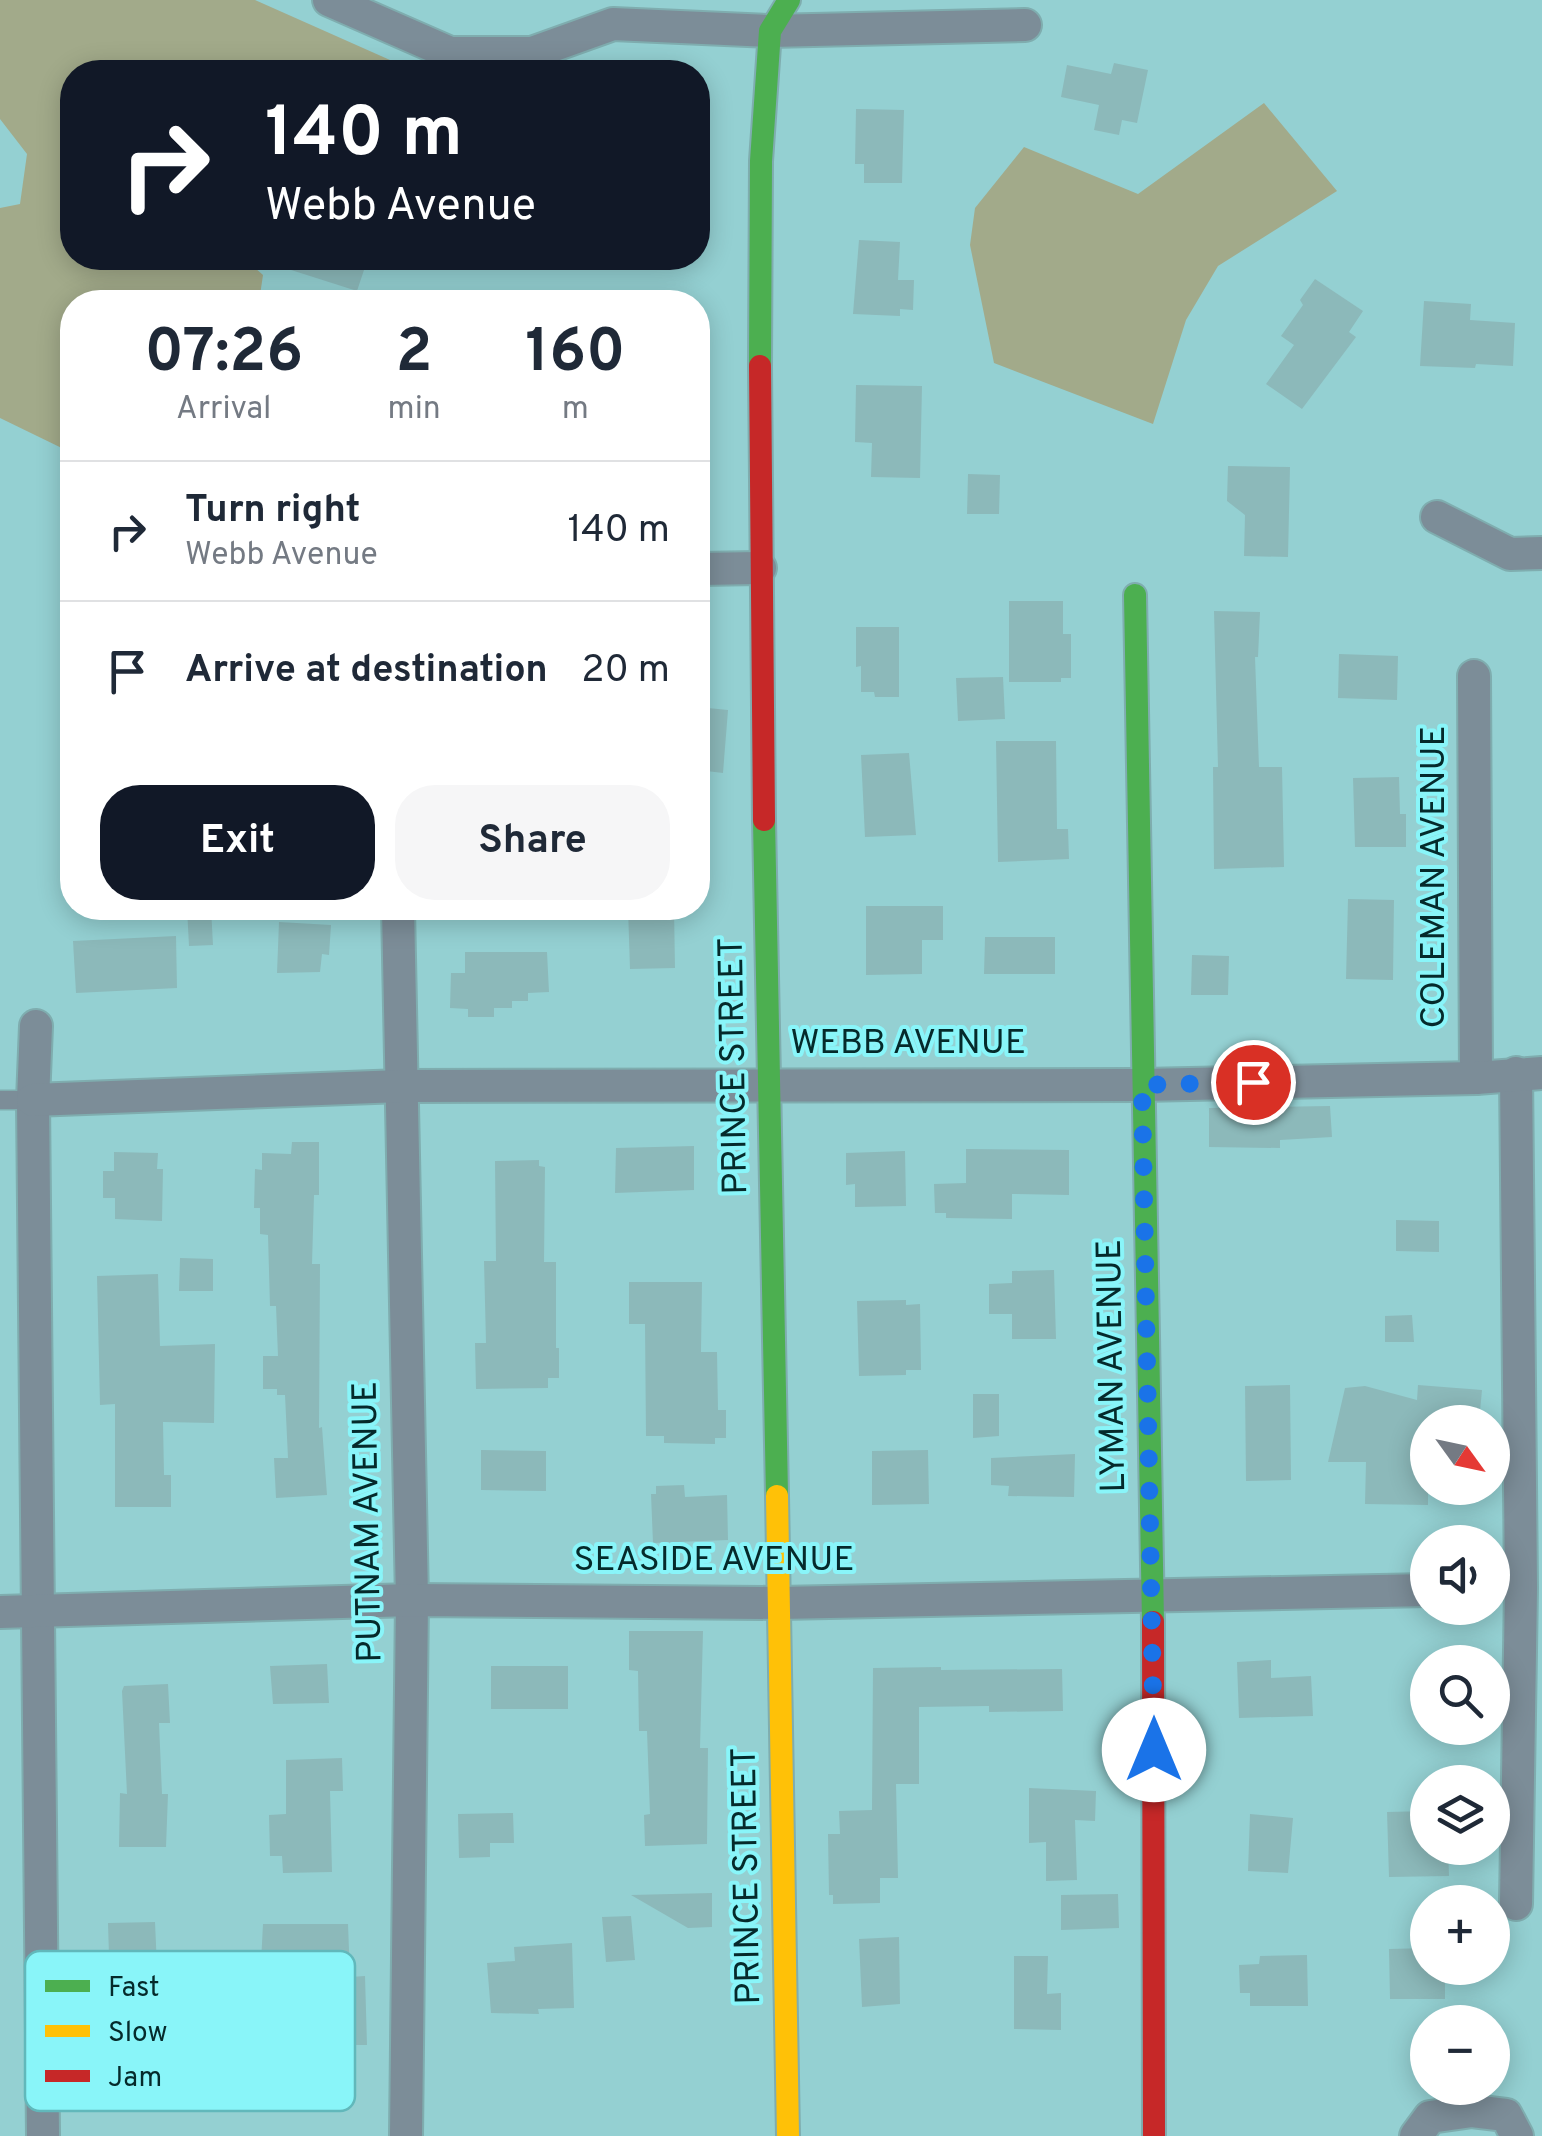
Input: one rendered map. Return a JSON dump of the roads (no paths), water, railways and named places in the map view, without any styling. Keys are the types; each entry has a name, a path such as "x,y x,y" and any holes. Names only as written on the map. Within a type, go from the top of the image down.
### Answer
{"street":[{"path":"329,0 450,53 532,53 612,24 770,31 1026,25"},
{"name":"PRINCE STREET","path":"788,0 770,31 761,161 760,568 788,2136"},
{"path":"1437,518 1510,554 1542,553"},
{"path":"710,569 760,568"},
{"name":"LYMAN AVENUE","path":"1136,595 1153,1596 1154,2136"},
{"name":"COLEMAN AVENUE","path":"1474,676 1476,1078"},
{"name":"PUTNAM AVENUE","path":"398,920 412,1600 406,2136"},
{"path":"36,1026 33,1100 42,1951"},
{"path":"1516,1904 1529,1073"},
{"name":"WEBB AVENUE","path":"33,1100 401,1086 1142,1085 1476,1078 1529,1073"},
{"name":"SEASIDE AVENUE","path":"0,1612 412,1600 778,1603 1410,1590"},
{"path":"43,2111 43,2136"},
{"path":"1416,2136 1430,2117 1472,2111 1506,2115 1517,2136"}],"lane":[{"path":"0,1100 33,1100"}]}
